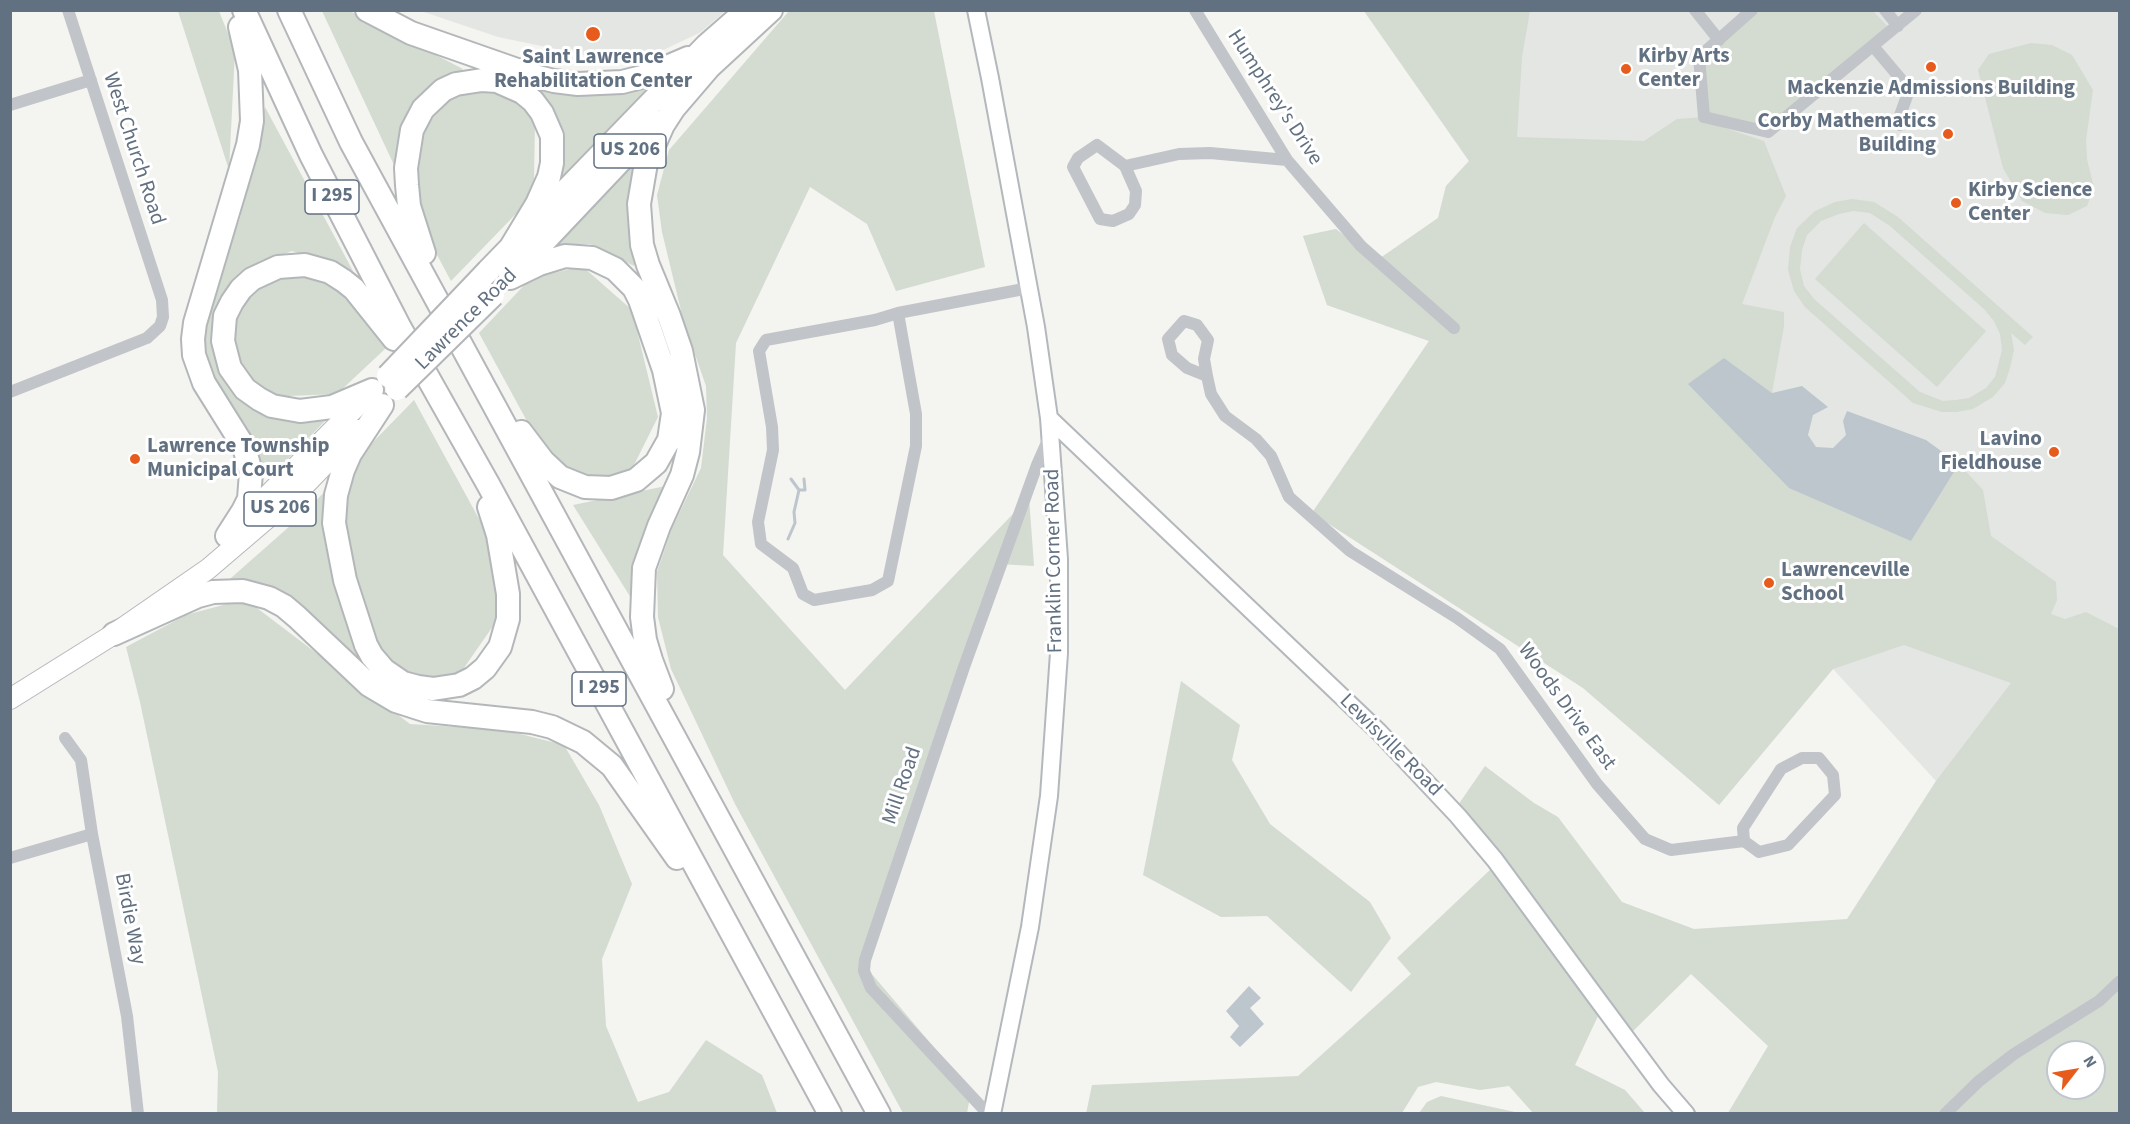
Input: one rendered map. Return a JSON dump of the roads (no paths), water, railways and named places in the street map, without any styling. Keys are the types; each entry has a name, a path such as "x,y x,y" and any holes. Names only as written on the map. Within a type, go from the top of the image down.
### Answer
{"highway":[{"path":"226,536 249,499 252,484 250,466 244,447 204,383 194,355 193,339 195,323 248,145 252,120 250,70 237,10"},
{"name":"I 295","path":"244,10 310,155 400,328 830,1113"},
{"name":"I 295","path":"289,10 316,72 351,142 879,1113"},
{"path":"367,10 411,33 534,76 578,84 602,84 646,76 712,52"},
{"name":"Lawrence Road","path":"385,390 510,278 747,10"},
{"name":"Lawrence Road","path":"385,390 511,247 712,52 771,10"},
{"path":"712,52 663,125 646,163 641,183 639,214 642,245 681,351 693,410 690,440 682,475 659,526 644,568 642,617 648,651 659,683 766,906"},
{"path":"449,322 440,286 426,257 409,206 406,168 410,139 416,120 432,99 456,84 482,80 497,81 510,86 533,101 548,124 553,145 549,177 537,204 511,247"},
{"path":"471,364 543,461 560,477 572,484 598,489 624,485 647,472 664,451 672,427 673,413 670,396 650,326 640,300 625,278 604,263 592,258 572,256 551,259 510,278"},
{"path":"385,390 332,406 300,411 279,408 259,399 245,389 236,377 226,356 223,326 232,302 241,289 265,272 291,265 319,268 344,281 354,290 429,379"},
{"path":"385,390 340,476 334,507 336,535 350,598 370,652 379,665 393,677 410,686 429,689 459,685 485,668 495,656 504,638 509,614 507,582 498,535 487,502 449,415"},
{"path":"114,634 198,596 228,590 256,594 284,606 369,685 396,702 428,711 532,722 568,734 597,753 625,782 749,964"},
{"path":"764,991 813,1113"}],"main road":[{"name":"Lawrence Road","path":"147,611 385,390"},
{"name":"Lawrence Road","path":"10,699 114,634 208,569 297,493 385,390"}],"street":[{"name":"West Church Road","path":"10,392 147,338 160,326 163,317 162,300 68,10"},
{"name":"Franklin Corner Road","path":"976,10 1029,288 1049,418 1054,471 1060,606 1049,796 1030,927 990,1113"},
{"name":"Humphrey's Drive","path":"1195,10 1287,160 1361,246 1454,328"},
{"path":"1695,10 1719,40"},
{"path":"1752,10 1699,57 1704,117 1767,132 1916,10"},
{"path":"1885,10 1898,26"},
{"path":"1873,46 1905,84 1907,96 1899,118 1900,125"},
{"path":"10,105 91,80"},
{"path":"1125,166 1136,191 1135,205 1129,214 1113,221 1100,219 1073,167 1078,158 1097,145 1125,166 1179,154 1210,153 1287,160"},
{"path":"898,313 916,414 916,446 888,581 872,590 814,600 803,594 793,568 761,544 758,522 773,450 772,427 759,351 766,340 875,320 898,313 1029,288"},
{"name":"Woods Drive East","path":"1208,376 1211,394 1225,416 1256,439 1271,456 1289,497 1302,510 1350,551 1457,618 1500,649 1597,784 1645,839 1671,850 1744,841 1759,852 1788,845 1835,795 1833,775 1819,758 1802,758 1781,769 1743,828 1744,841"},
{"name":"Lewisville Road","path":"1049,418 1349,704 1442,798 1496,860 1661,1085 1686,1113"},
{"name":"Mill Road","path":"990,1113 871,988 864,970 865,960 972,645 1037,465 1051,436"},
{"name":"Birdie Way","path":"64,738 81,760 92,834 128,1016 138,1113"},
{"path":"10,858 92,834"},
{"path":"1945,1113 1979,1081 2014,1054 2099,1001 2120,981"}],"waterway":[{"path":"788,539 795,523 794,512 799,490 791,479"},
{"path":"799,490 805,490 804,479"}],"place":[{"name":"Saint Lawrence Rehabilitation Center","path":"593,34"},
{"name":"Mackenzie Admissions Building","path":"1931,67"},
{"name":"Kirby Arts Center","path":"1626,69"},
{"name":"Corby Mathematics Building","path":"1948,134"},
{"name":"Kirby Science Center","path":"1956,203"},
{"name":"Lavino Fieldhouse","path":"2054,452"},
{"name":"Lawrence Township Municipal Court","path":"135,459"},
{"name":"Lawrenceville School","path":"1769,583"}]}
